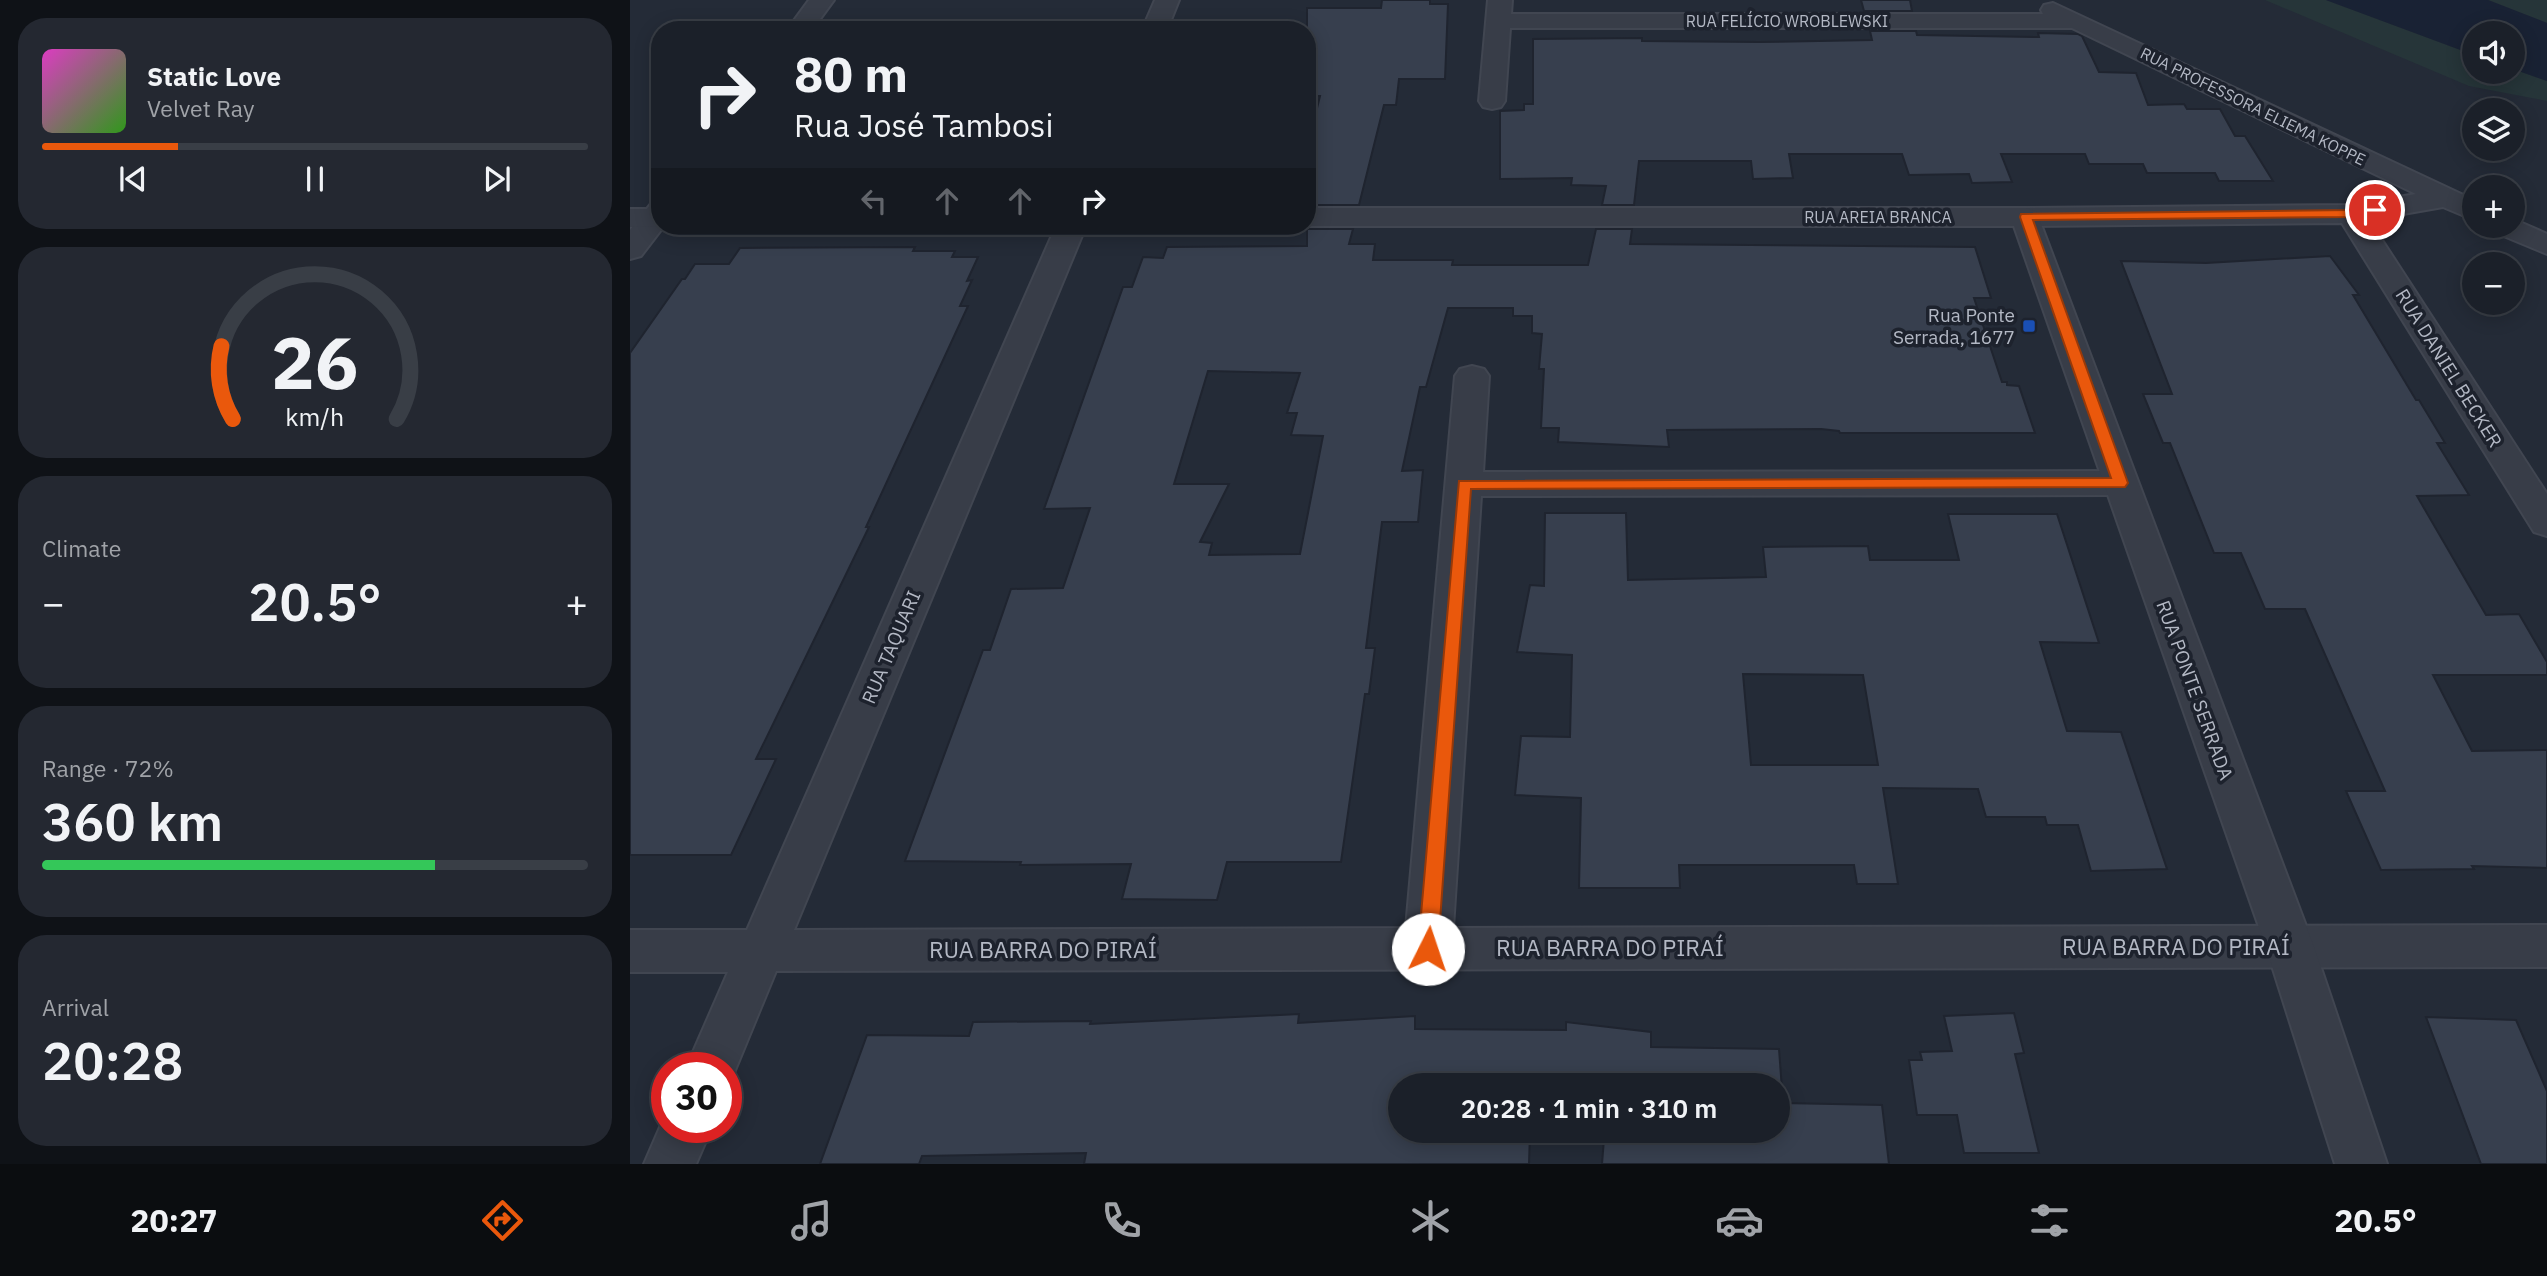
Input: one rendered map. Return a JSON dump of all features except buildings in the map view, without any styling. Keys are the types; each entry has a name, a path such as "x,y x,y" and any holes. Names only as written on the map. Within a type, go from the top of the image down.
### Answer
{"street":[{"path":"806,21 822,0"},
{"path":"1158,21 1167,0"},
{"name":"RUA PROFESSORA ELIEMA KOPPE","path":"2031,0 2462,205"},
{"path":"1492,101 1499,11"},
{"name":"RUA FELÍCIO WROBLEWSKI","path":"1499,11 2076,21"},
{"name":"RUA AREIA BRANCA","path":"1316,217 2351,214 2446,198"},
{"name":"RUA DANIEL BECKER","path":"2351,214 2547,523"},
{"path":"630,250 651,216"},
{"name":"RUA PONTE SERRADA","path":"2026,217 2290,947 2361,1164"},
{"name":"RUA TAQUARI","path":"718,1052 1067,235"},
{"path":"2525,235 2547,245"},
{"path":"1428,949 1472,376"},
{"path":"1464,484 2120,483"},
{"name":"RUA BARRA DO PIRAÍ","path":"630,951 2547,946"},
{"path":"670,1164 679,1143"}],"shaded area":[{"path":"2265,0 2326,0 2462,51 2462,83"},
{"path":"2488,0 2547,0 2547,23"},
{"path":"2525,73 2547,81 2547,101 2464,84 2525,84"}],"water":[{"path":"2326,0 2488,0 2547,23 2547,81 2525,73 2525,21 2462,21 2462,51"}],"place":[{"name":"Rua Ponte Serrada, 1677","path":"2029,326"}],"route":[{"path":"1428,949 1464,484 2120,483 2026,217 2351,214 2375,210"}]}
